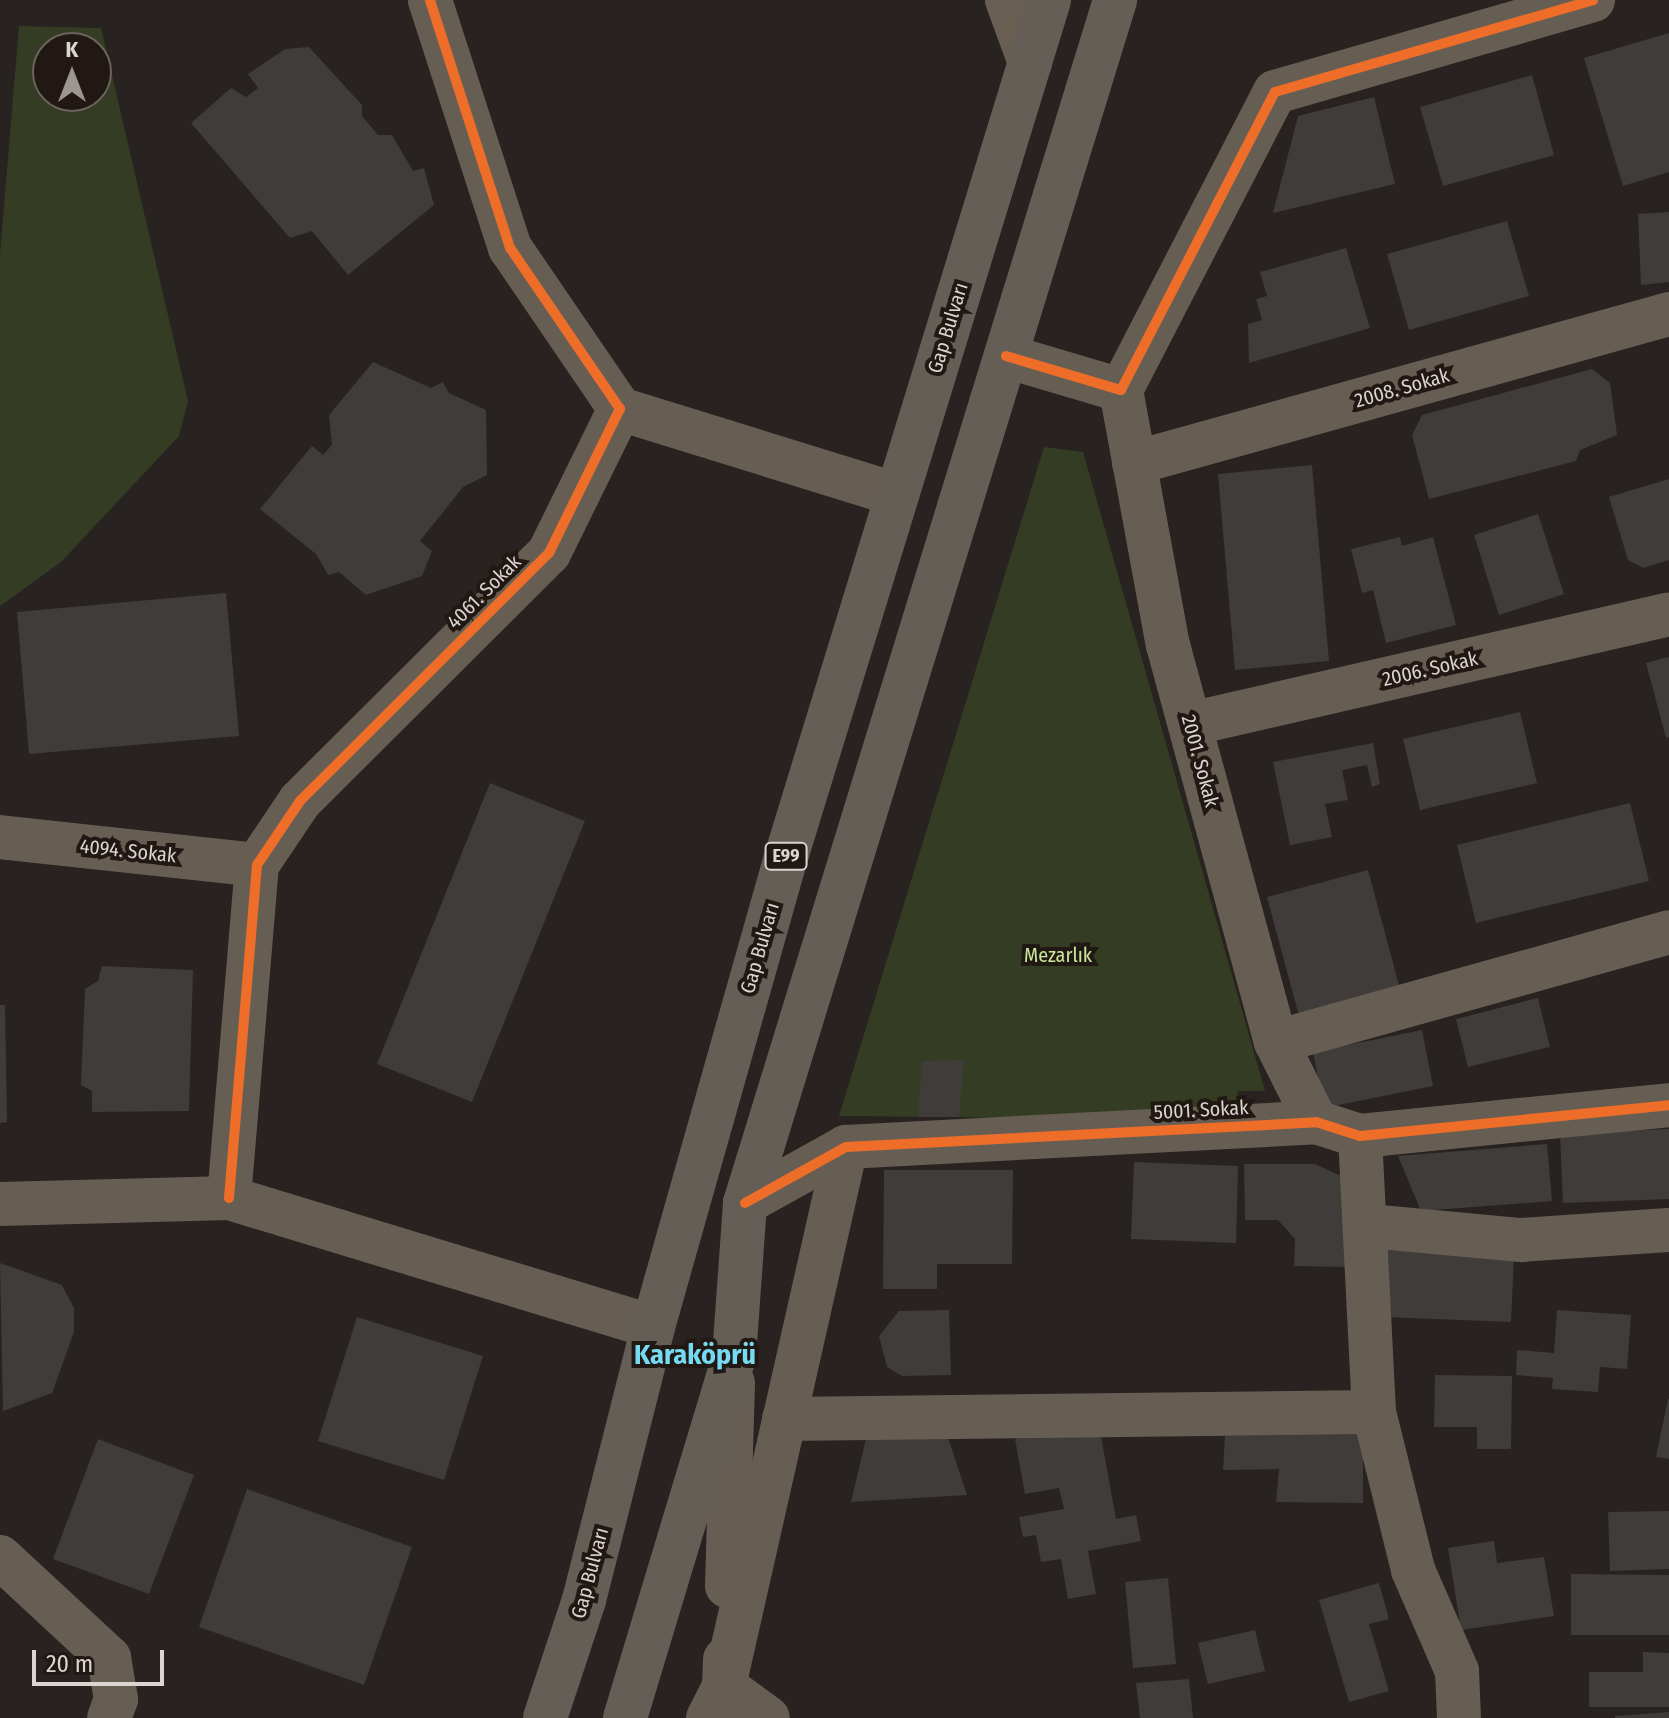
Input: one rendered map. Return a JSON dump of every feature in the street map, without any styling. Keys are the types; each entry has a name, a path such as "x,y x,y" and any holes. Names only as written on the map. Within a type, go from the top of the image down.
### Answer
{"highway":[{"name":"Gap Bulvarı","path":"545,1718 584,1600 653,1327 897,495 1049,0"},
{"path":"625,1718 734,1357 745,1203 1115,0"}],"main road":[{"path":"1007,0 1030,63"}],"street":[{"path":"430,0 510,248 620,409 897,495"},
{"path":"1006,356 1121,390 1275,92 1593,0"},
{"name":"2008. Sokak","path":"1134,463 1669,314"},
{"name":"2001. Sokak","path":"1121,390 1190,724 1276,1042 1316,1122"},
{"name":"4061. Sokak","path":"229,1198 257,865 300,801 549,553 620,409"},
{"name":"2006. Sokak","path":"1190,724 1669,614"},
{"name":"4094. Sokak","path":"0,837 257,865"},
{"path":"1276,1042 1669,932"},
{"name":"5001. Sokak","path":"745,1203 846,1147 1316,1122 1360,1136 1669,1105"},
{"path":"1360,1136 1369,1226 1374,1412 1413,1570 1457,1671 1459,1718"},
{"path":"716,1702 846,1147"},
{"path":"0,1204 229,1198 653,1327"},
{"path":"1369,1226 1521,1240 1669,1230"},
{"path":"716,1702 734,1357"},
{"path":"784,1419 1374,1412"},
{"path":"0,1557 109,1658 116,1699 109,1718"},
{"path":"716,1702 768,1718"}],"green space":[{"path":"19,26 101,28 102,32 32,32 32,112 112,112 112,75 188,401 179,436 61,562 0,606 0,254"},
{"name":"Mezarlık","path":"1044,447 1083,452 1265,1091 1238,1091 1235,1120 839,1116"}],"building":[{"path":"1669,33 1669,172 1623,186 1584,58"},
{"path":"309,47 362,105 362,116 378,135 392,135 413,171 424,168 434,205 348,275 312,231 290,238 191,123 231,88 246,97 258,88 248,74 285,49"},
{"path":"1532,75 1554,155 1443,186 1420,107"},
{"path":"1374,97 1395,184 1273,213 1298,116"},
{"path":"1669,212 1669,282 1641,285 1638,214"},
{"path":"1507,221 1529,296 1409,330 1387,254"},
{"path":"1346,248 1370,328 1249,363 1248,324 1262,320 1256,299 1267,296 1260,272"},
{"path":"373,362 431,388 443,382 449,393 486,410 487,475 463,487 420,541 432,551 422,576 366,595 339,572 328,575 316,554 260,509 312,446 323,455 332,445 329,415"},
{"path":"1592,369 1610,383 1617,435 1580,450 1576,461 1429,499 1412,435 1422,415"},
{"path":"1312,465 1329,661 1235,670 1218,474"},
{"path":"1669,479 1669,560 1643,568 1628,560 1609,497"},
{"path":"1538,514 1564,594 1499,615 1474,535"},
{"path":"1400,537 1402,546 1433,537 1456,625 1386,643 1373,590 1362,593 1351,549"},
{"path":"226,593 239,736 29,754 17,612"},
{"path":"1669,657 1669,737 1666,738 1646,663"},
{"path":"1520,712 1537,783 1420,810 1403,739"},
{"path":"1373,743 1380,784 1372,787 1367,765 1342,770 1348,800 1325,804 1332,837 1290,845 1273,762"},
{"path":"490,783 585,821 472,1102 377,1064"},
{"path":"1630,803 1649,881 1476,923 1457,845"},
{"path":"1368,870 1400,989 1299,1016 1267,897"},
{"path":"102,966 193,970 189,1111 92,1112 92,1091 81,1085 85,989 98,981"},
{"path":"1538,998 1550,1047 1468,1067 1456,1019"},
{"path":"0,1005 5,1005 7,1122 0,1123"},
{"path":"1422,1030 1433,1086 1324,1108 1313,1052"},
{"path":"964,1060 959,1117 918,1117 922,1061"},
{"path":"1669,1129 1669,1199 1563,1203 1560,1133"},
{"path":"1547,1144 1552,1201 1421,1211 1398,1156"},
{"path":"1134,1162 1238,1166 1236,1243 1131,1239"},
{"path":"1244,1164 1315,1164 1348,1179 1347,1267 1294,1266 1295,1239 1278,1220 1245,1220"},
{"path":"884,1170 1013,1170 1012,1264 937,1264 937,1289 883,1289"},
{"path":"1387,1250 1514,1257 1511,1322 1384,1317"},
{"path":"0,1263 62,1285 74,1308 74,1332 52,1393 3,1411"},
{"path":"949,1310 951,1375 902,1376 887,1367 879,1336 899,1311"},
{"path":"1557,1310 1631,1315 1627,1369 1600,1367 1598,1392 1552,1389 1553,1378 1516,1375 1517,1350 1554,1353"},
{"path":"357,1317 483,1356 444,1480 318,1441"},
{"path":"1435,1375 1512,1376 1511,1449 1477,1449 1477,1427 1434,1427"},
{"path":"1669,1399 1669,1459 1656,1457"},
{"path":"944,1425 967,1495 851,1502 869,1426"},
{"path":"1099,1425 1116,1519 1136,1515 1141,1541 1088,1551 1096,1594 1068,1599 1061,1559 1041,1562 1036,1535 1023,1537 1019,1517 1064,1509 1059,1488 1025,1494 1015,1439"},
{"path":"1363,1434 1363,1503 1276,1502 1279,1469 1223,1470 1225,1436"},
{"path":"98,1439 194,1475 149,1594 53,1559"},
{"path":"247,1489 412,1547 364,1685 199,1627"},
{"path":"1669,1511 1669,1569 1610,1571 1608,1512"},
{"path":"1494,1541 1497,1563 1544,1557 1554,1616 1461,1630 1448,1548"},
{"path":"1571,1574 1669,1575 1669,1635 1571,1635"},
{"path":"1168,1578 1176,1664 1133,1668 1125,1582"},
{"path":"1379,1583 1389,1619 1369,1624 1389,1691 1349,1702 1319,1600"},
{"path":"1255,1630 1265,1671 1208,1684 1198,1643"},
{"path":"1643,1652 1669,1653 1669,1707 1589,1707 1589,1672 1643,1672"},
{"path":"1189,1679 1193,1718 1140,1718 1136,1683"},
{"path":"1669,1712 1669,1718 1615,1718 1615,1716"}],"cycle path":[{"path":"229,1198 257,865 300,801 549,553 620,409 510,248 430,0"},
{"path":"1006,356 1121,390 1275,92 1593,0"},
{"path":"745,1203 846,1147 1316,1122 1360,1136 1669,1105"}],"district":[{"name":"Karaköprü","path":"695,1355"}]}
